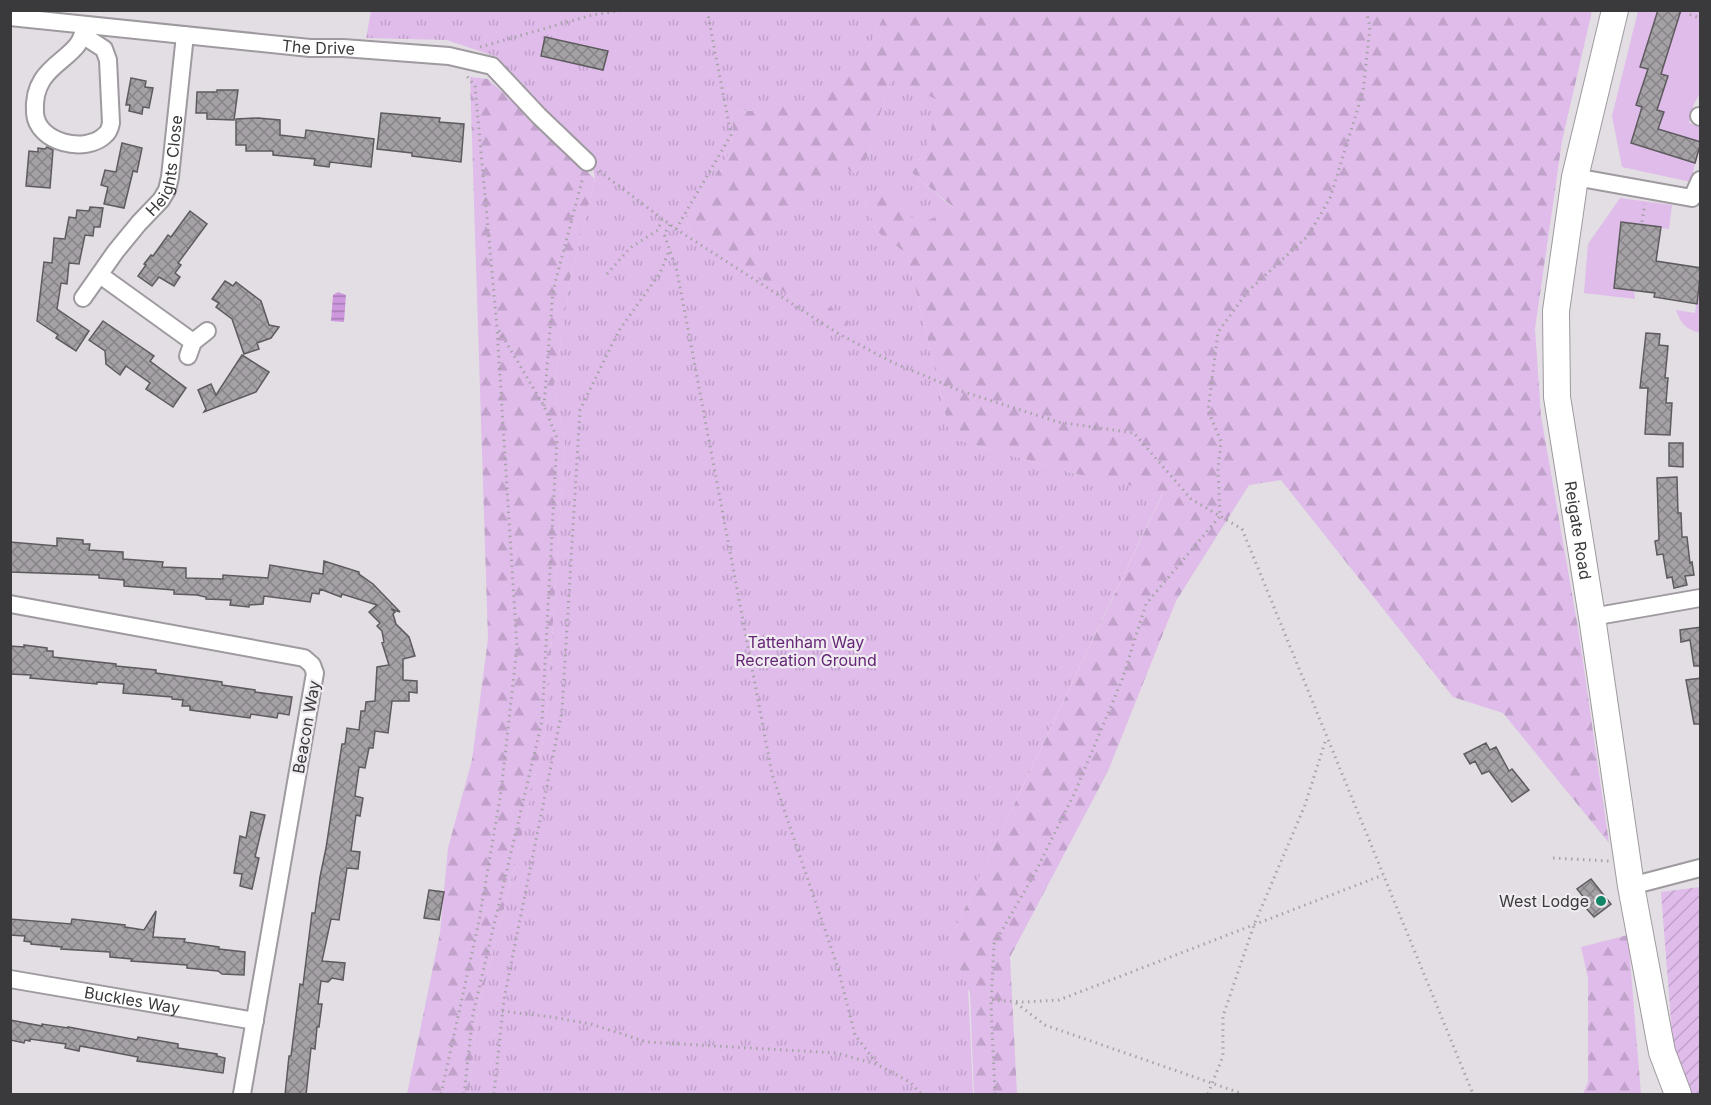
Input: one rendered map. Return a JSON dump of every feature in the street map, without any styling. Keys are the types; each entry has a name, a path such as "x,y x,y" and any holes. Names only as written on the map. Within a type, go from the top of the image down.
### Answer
{"highway":[{"name":"Reigate Road","path":"1615,10 1575,177 1556,310 1557,397 1592,616 1631,886 1662,1052 1678,1095"},
{"name":"Reigate Road","path":"1659,1095 1662,1052"}],"street":[{"name":"The Drive","path":"10,17 84,31 185,35 310,48 343,48 449,56 492,66 587,162"},
{"path":"84,31 104,49 108,60 111,123 108,133 94,141 79,144 63,143 38,128 35,113 37,96 40,81 49,70 69,54 84,31"},
{"name":"Heights Close","path":"83,298 116,251 161,200 167,190 185,35"},
{"path":"1575,177 1692,198 1701,180"},
{"path":"100,275 196,343"},
{"path":"1592,616 1701,598"},
{"name":"Beacon Way","path":"10,604 304,658 312,666 315,673 242,1095"},
{"path":"1631,886 1701,868"},
{"name":"Buckles Way","path":"10,979 255,1021"}],"path":[{"path":"441,1095 478,921 501,792 517,646 497,327 475,86 449,56 592,15 625,10"},
{"path":"676,229 731,135 707,10"},
{"path":"995,1095 992,1000 994,944 1035,873 1075,792 1122,680 1146,604 1220,516 1218,469 1221,441 1208,411 1218,332 1248,291 1308,236 1330,198 1362,92 1370,27 1366,10"},
{"path":"1687,10 1688,14 1701,18"},
{"path":"544,406 553,291 587,162 676,229 839,334 894,363 961,391 1058,422 1134,434 1191,499 1242,530 1473,1095"},
{"path":"1642,222 1644,212"},
{"path":"607,274 630,248 658,231 662,219"},
{"path":"670,225 664,234 676,271 772,774 838,968 855,1035 878,1065"},
{"path":"494,1095 502,1011 562,711 580,410 618,332 660,273 670,249"},
{"path":"464,1095 473,1014 542,721 557,438 544,406 497,327"},
{"path":"1208,1095 1223,1056 1223,1016 1254,925 1305,805 1327,737"},
{"path":"1553,858 1611,861"},
{"path":"992,1000 1014,1002 1059,1000 1383,875"},
{"path":"1014,1002 1045,1025 1243,1095"},
{"path":"502,1011 591,1024 647,1042 836,1053 878,1065 910,1082 921,1095"}],"green space":[{"name":"Tattenham Way Recreation Ground","path":"371,11 886,11 866,53 820,96 757,111 732,110 733,147 686,219 691,232 734,262 847,330 848,321 750,247 843,166 855,174 865,164 891,79 938,100 927,146 912,173 953,208 919,225 886,189 865,201 876,231 907,254 951,438 1075,474 1163,492 948,943 968,986 973,1094 469,1094 478,1012 520,845 546,727 565,441 554,387 570,280 595,179 592,161 541,108 497,57 447,40 366,38"},
{"path":"886,11 1592,11 1562,141 1535,329 1541,416 1579,634 1609,843 1503,713 1453,697 1281,480 1249,485 1176,601 1108,771 1010,957 1017,1094 974,1094 970,993 948,943 1163,493 1075,474 951,438 907,254 876,231 865,201 886,189 953,207 912,173 927,146 891,79 865,164 855,174 750,247 849,321 847,330 734,262 691,232 686,219 733,147 732,110 757,111 866,53"},
{"path":"1638,11 1658,11 1640,66 1648,69 1636,105 1642,107 1631,143 1695,163 1691,182 1622,167 1612,116"},
{"path":"1681,11 1700,11 1700,93 1694,104 1689,123 1700,127 1700,142 1658,129 1664,112 1657,109 1668,77 1661,74"},
{"path":"470,77 488,79 595,179 570,280 554,387 565,441 546,727 520,845 478,1012 469,1094 407,1094 440,933 448,848 472,760 488,639"},
{"path":"1620,198 1672,205 1669,229 1621,222 1614,288 1634,290 1635,299 1584,293 1588,244"},
{"path":"1700,281 1700,333 1685,325 1676,310 1695,313"},
{"path":"1700,887 1700,1094 1680,1094 1676,1085 1661,892"},
{"path":"1628,935 1641,1094 1583,1094 1588,1082 1588,978 1581,947"}],"shaded area":[{"path":"338,292 346,295 344,322 331,321 333,295"}],"building":[{"path":"1658,10 1681,10 1661,74 1668,76 1657,110 1664,112 1658,129 1701,142 1695,163 1631,143 1642,107 1636,105 1648,69 1640,67"},
{"path":"545,37 608,51 603,70 541,56"},
{"path":"131,78 146,81 145,87 153,88 149,108 143,107 142,114 129,111 130,105 126,105"},
{"path":"217,90 238,90 234,120 207,119 207,113 196,113 197,92 217,92"},
{"path":"381,113 440,118 439,122 464,124 461,162 377,149"},
{"path":"236,119 280,120 280,135 305,138 306,130 374,139 371,167 330,162 329,167 314,165 315,159 273,155 273,151 246,151 246,145 236,145"},
{"path":"122,143 142,148 137,172 133,171 124,208 104,204 108,187 101,185 105,170 116,172"},
{"path":"47,147 53,150 50,188 26,186 29,151 38,152 38,148"},
{"path":"90,207 103,208 100,227 94,227 93,236 85,235 79,264 69,263 67,284 61,283 57,309 89,331 76,351 56,338 58,335 37,321 44,262 52,263 54,238 65,239 69,217 76,218 77,210 89,211"},
{"path":"190,211 207,224 178,263 181,265 175,273 180,277 174,286 159,277 152,286 138,276 146,265 144,264 151,255 153,256 168,235 171,237"},
{"path":"1621,222 1661,227 1656,261 1701,268 1697,304 1654,297 1655,293 1614,288"},
{"path":"225,281 233,286 236,282 261,301 269,325 279,327 271,338 257,343 259,349 244,354 232,319 216,307 219,303 212,299"},
{"path":"103,321 154,356 150,361 186,388 173,407 146,389 150,383 126,366 120,375 106,364 105,351 89,340"},
{"path":"1646,333 1660,334 1659,345 1668,346 1665,378 1668,378 1666,403 1672,403 1670,435 1645,434 1648,388 1640,388"},
{"path":"242,355 269,372 256,392 204,412 206,409 198,390 211,384 216,395"},
{"path":"1669,443 1683,443 1683,467 1669,466"},
{"path":"1677,477 1678,513 1681,513 1682,537 1687,537 1694,575 1685,576 1687,585 1674,588 1672,577 1667,578 1663,554 1657,555 1655,541 1659,540 1657,478"},
{"path":"57,538 83,540 83,544 90,544 89,550 123,552 123,559 163,562 162,567 186,568 186,578 223,579 223,575 268,578 270,565 323,574 324,561 359,572 400,612 391,609 395,612 393,614 396,624 409,637 415,656 403,659 403,680 417,681 417,693 409,692 409,701 392,701 388,733 375,731 373,748 369,748 365,768 359,767 355,796 363,798 360,816 356,815 351,851 360,852 358,869 347,868 339,920 331,919 322,961 345,963 343,980 332,978 328,982 321,981 318,1004 322,1004 319,1027 317,1027 315,1049 311,1048 306,1095 285,1095 289,1056 291,1056 300,984 303,985 312,913 315,913 342,744 345,744 347,728 359,730 361,711 365,711 366,702 375,701 377,667 389,665 382,643 384,642 382,631 377,626 380,623 369,612 377,605 342,594 341,597 320,589 319,594 312,593 310,602 264,596 263,604 249,605 249,607 230,605 231,600 174,594 174,590 124,586 124,580 99,578 99,575 10,572 10,542 57,546"},
{"path":"1701,627 1701,666 1694,666 1690,640 1681,642 1680,630"},
{"path":"24,645 47,648 47,651 53,651 53,657 156,670 156,673 222,682 222,685 292,697 289,715 278,713 277,718 251,714 250,718 190,710 190,706 182,706 183,700 172,699 172,697 123,693 124,684 97,682 97,684 10,674 10,646 24,647"},
{"path":"1701,678 1701,724 1694,724 1686,680"},
{"path":"1486,743 1490,750 1496,747 1509,771 1512,769 1529,790 1512,802 1489,771 1482,774 1475,761 1470,764 1464,754"},
{"path":"251,812 265,815 255,857 259,858 252,889 240,886 242,874 234,873 240,836 246,838"},
{"name":"West Lodge","path":"1591,879 1611,904 1594,917 1586,908 1590,905 1577,889"},
{"path":"429,890 444,892 439,920 424,918"},
{"path":"156,911 153,937 185,939 184,942 245,952 244,975 187,968 187,965 131,961 132,959 110,957 110,952 61,949 62,947 31,944 31,942 24,941 25,936 10,935 10,919 71,924 72,919 125,925 125,927 144,930"},
{"path":"10,1020 42,1026 42,1024 68,1027 137,1040 138,1037 178,1044 178,1048 217,1054 225,1058 223,1073 137,1061 138,1057 80,1046 79,1051 65,1048 66,1044 30,1039 30,1041 25,1040 24,1043 10,1040"}],"place":[{"name":"West Lodge","path":"1601,901"}]}
